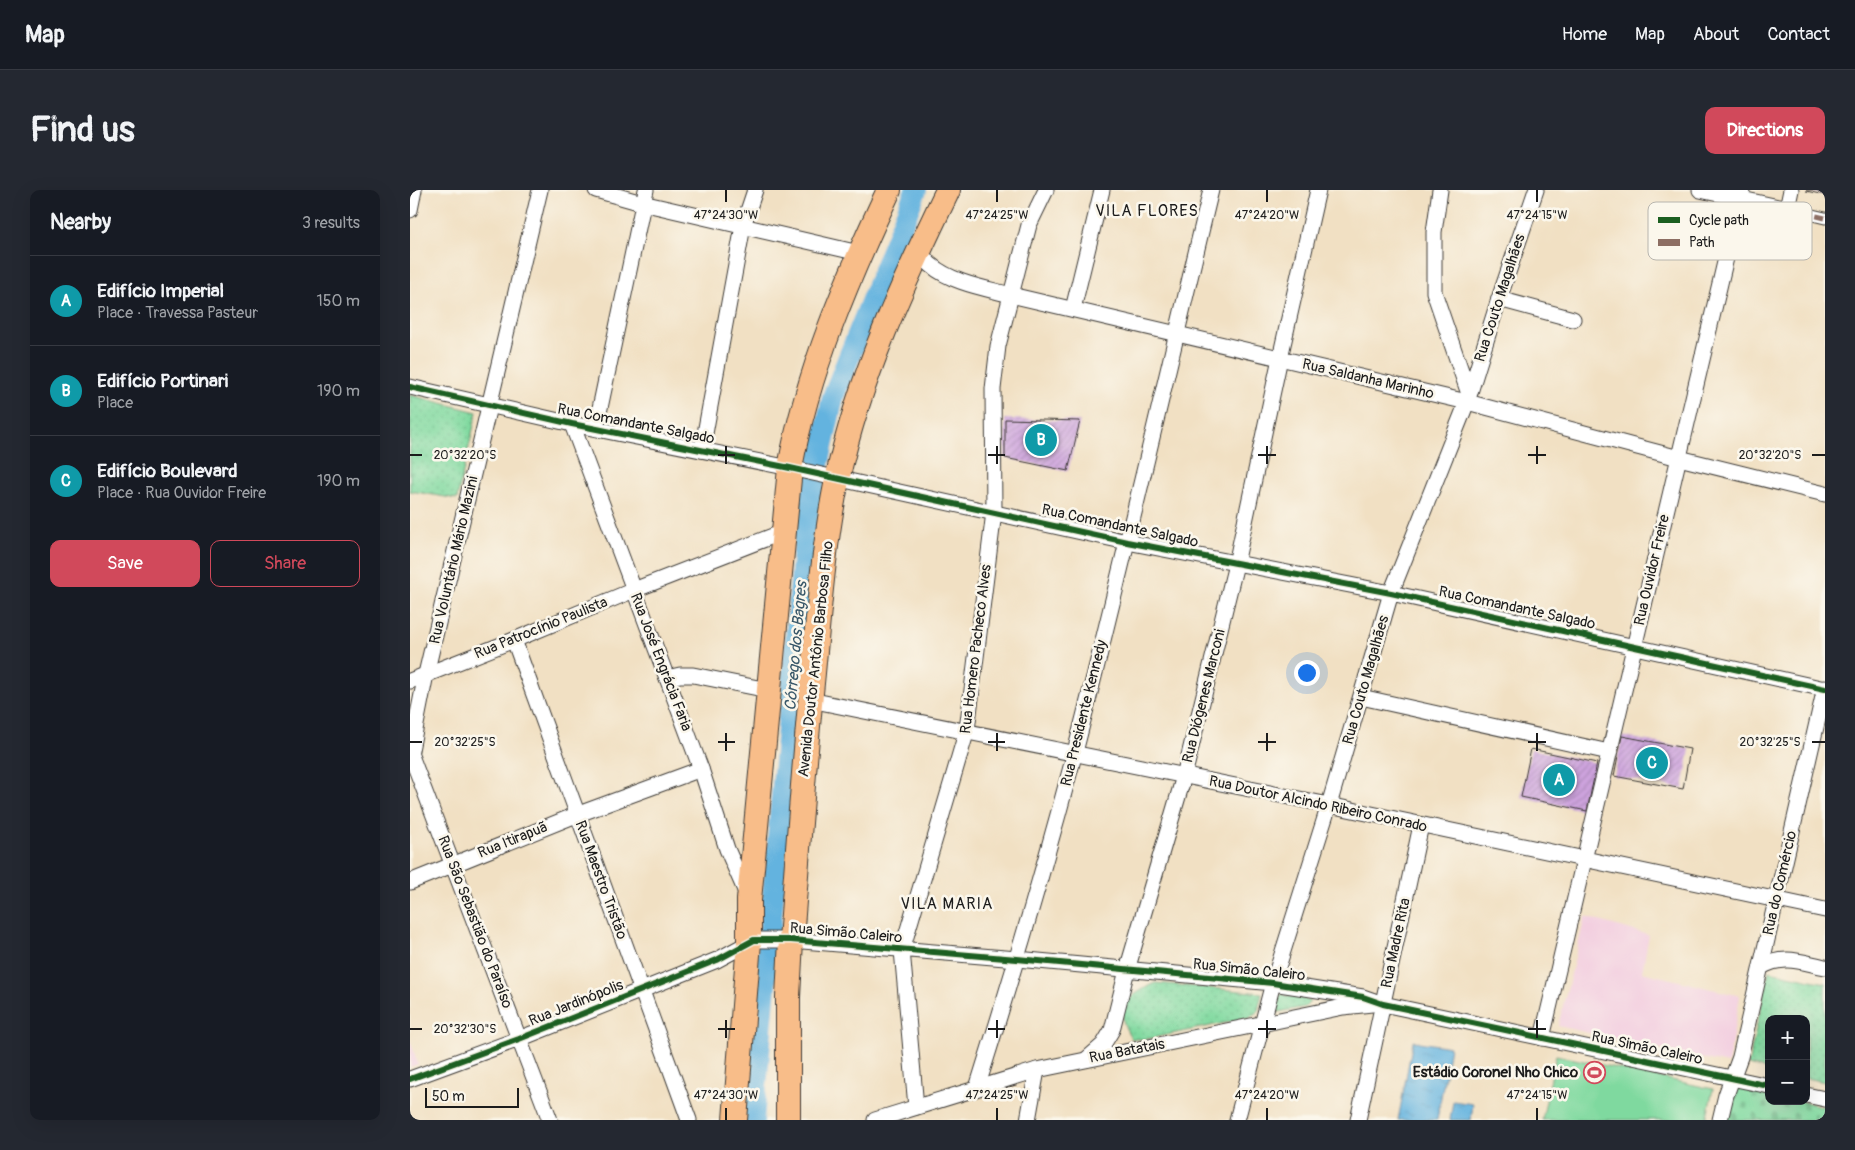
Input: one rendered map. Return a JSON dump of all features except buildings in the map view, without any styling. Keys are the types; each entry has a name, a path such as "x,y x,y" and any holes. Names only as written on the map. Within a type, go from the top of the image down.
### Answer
{"main road":[{"path":"736,1120 754,941 749,900 768,690 783,532 797,470 802,413 812,378 859,253 889,190"},
{"name":"Avenida Doutor Antônio Barbosa Filho","path":"788,1120 787,940 833,478 877,348 898,296 948,190"}],"street":[{"path":"410,210 414,190"},
{"name":"Rua Voluntário Mário Mazini","path":"410,754 426,674 540,190"},
{"path":"596,190 644,196 743,226 859,253"},
{"path":"702,450 743,226 755,190"},
{"name":"Rua Homero Pacheco Alves","path":"916,1107 902,950 967,730 994,512 993,389 998,346 1029,225 1046,190"},
{"path":"1073,309 1102,190"},
{"name":"Rua Presidente Kennedy","path":"977,1088 1017,959 1074,754 1128,542 1211,190"},
{"name":"Rua Diógenes Marconi","path":"1087,1059 1103,1046 1112,1030 1127,970 1184,776 1236,564 1318,190"},
{"path":"1440,190 1434,232 1434,292 1468,398"},
{"name":"Rua Couto Magalhães","path":"1237,1120 1273,983 1329,806 1391,593 1468,398 1536,190"},
{"path":"1700,190 1741,194 1766,202"},
{"path":"596,428 644,196"},
{"path":"1812,215 1825,218"},
{"name":"Rua Saldanha Marinho","path":"919,250 930,264 942,273 958,280 1011,295 1280,358 1468,398 1679,458 1825,494"},
{"name":"Rua Ouvidor Freire","path":"1542,1038 1726,260"},
{"path":"1499,299 1573,319"},
{"name":"Rua Comandante Salgado","path":"410,386 572,424 797,470 1128,542 1391,593 1825,688"},
{"name":"Rua José Engrácia Faria","path":"572,424 701,769 727,849 749,900"},
{"name":"Rua Patrocínio Paulista","path":"410,681 783,532"},
{"name":"Rua Maestro Tristão","path":"514,640 576,815 689,1120"},
{"path":"667,678 693,675 768,690"},
{"name":"Rua do Comércio","path":"1720,1120 1726,1095 1740,1057 1825,688"},
{"path":"1360,697 1609,752"},
{"name":"Rua Doutor Alcindo Ribeiro Conrado","path":"810,700 967,730 1074,754 1825,910"},
{"name":"Rua São Sebastião do Paraíso","path":"410,754 550,1120"},
{"name":"Rua Itirapuã","path":"410,882 576,815 701,769"},
{"name":"Rua Madre Rita","path":"1358,1120 1421,826"},
{"name":"Rua Simão Caleiro","path":"754,941 787,940 1273,983 1363,997 1384,1004 1765,1085"},
{"name":"Rua Jardinópolis","path":"410,1079 519,1039 717,960 754,941"},
{"path":"1761,967 1779,959 1825,967"},
{"path":"1106,968 1116,974 1121,992"},
{"name":"Rua Simão Caleiro","path":"1121,992 1149,977 1164,973"},
{"name":"Rua Batatais","path":"879,1119 1037,1070 1343,1007 1384,1004"},
{"path":"1112,1030 1118,1044 1128,1051"},
{"path":"1028,1120 1037,1070"},
{"path":"1810,1096 1825,1099"}],"shaded area":[{"path":"1585,917 1649,935 1642,972 1740,996 1728,1064 1558,1026"},
{"path":"410,1040 418,1064 410,1067"}],"green space":[{"path":"410,395 477,412 457,499 410,491"},
{"path":"1769,971 1825,983 1825,1082 1810,1079 1810,1015 1765,1015 1765,1069 1748,1065"},
{"path":"1156,983 1262,993 1258,1011 1249,1018 1147,1039 1132,1039 1123,1019 1123,1011 1126,1004 1137,993"},
{"path":"1280,994 1305,999 1310,1002 1305,1007 1273,1013"},
{"name":"Estádio Coronel Nho Chico","path":"1556,1055 1713,1089 1706,1120 1542,1120"},
{"path":"1734,1086 1765,1093 1765,1105 1810,1105 1810,1103 1825,1107 1825,1120 1727,1120"}],"water":[{"path":"1413,1041 1450,1047 1437,1120 1398,1120"},
{"path":"1453,1101 1473,1104 1471,1120 1450,1120"}],"waterway":[{"name":"Córrego dos Bagres","path":"753,1120 807,516 833,397 916,190"}],"marked path":[{"path":"1812,215 1825,218"}],"cycle path":[{"path":"410,387 572,424 790,468 1127,542 1391,593 1825,689"},
{"path":"410,1079 519,1039 717,960 754,940 791,940 1273,983 1363,997 1383,1004 1765,1085"}],"place":[{"name":"Edifício Portinari","path":"1041,440"},
{"name":"Edifício Boulevard","path":"1652,763"},
{"name":"Edifício Imperial","path":"1559,780"},
{"name":"Estádio Coronel Nho Chico","path":"1594,1072"}],"district":[{"name":"VILA FLORES","path":"1147,211"},
{"name":"VILA MARIA","path":"947,904"}]}
